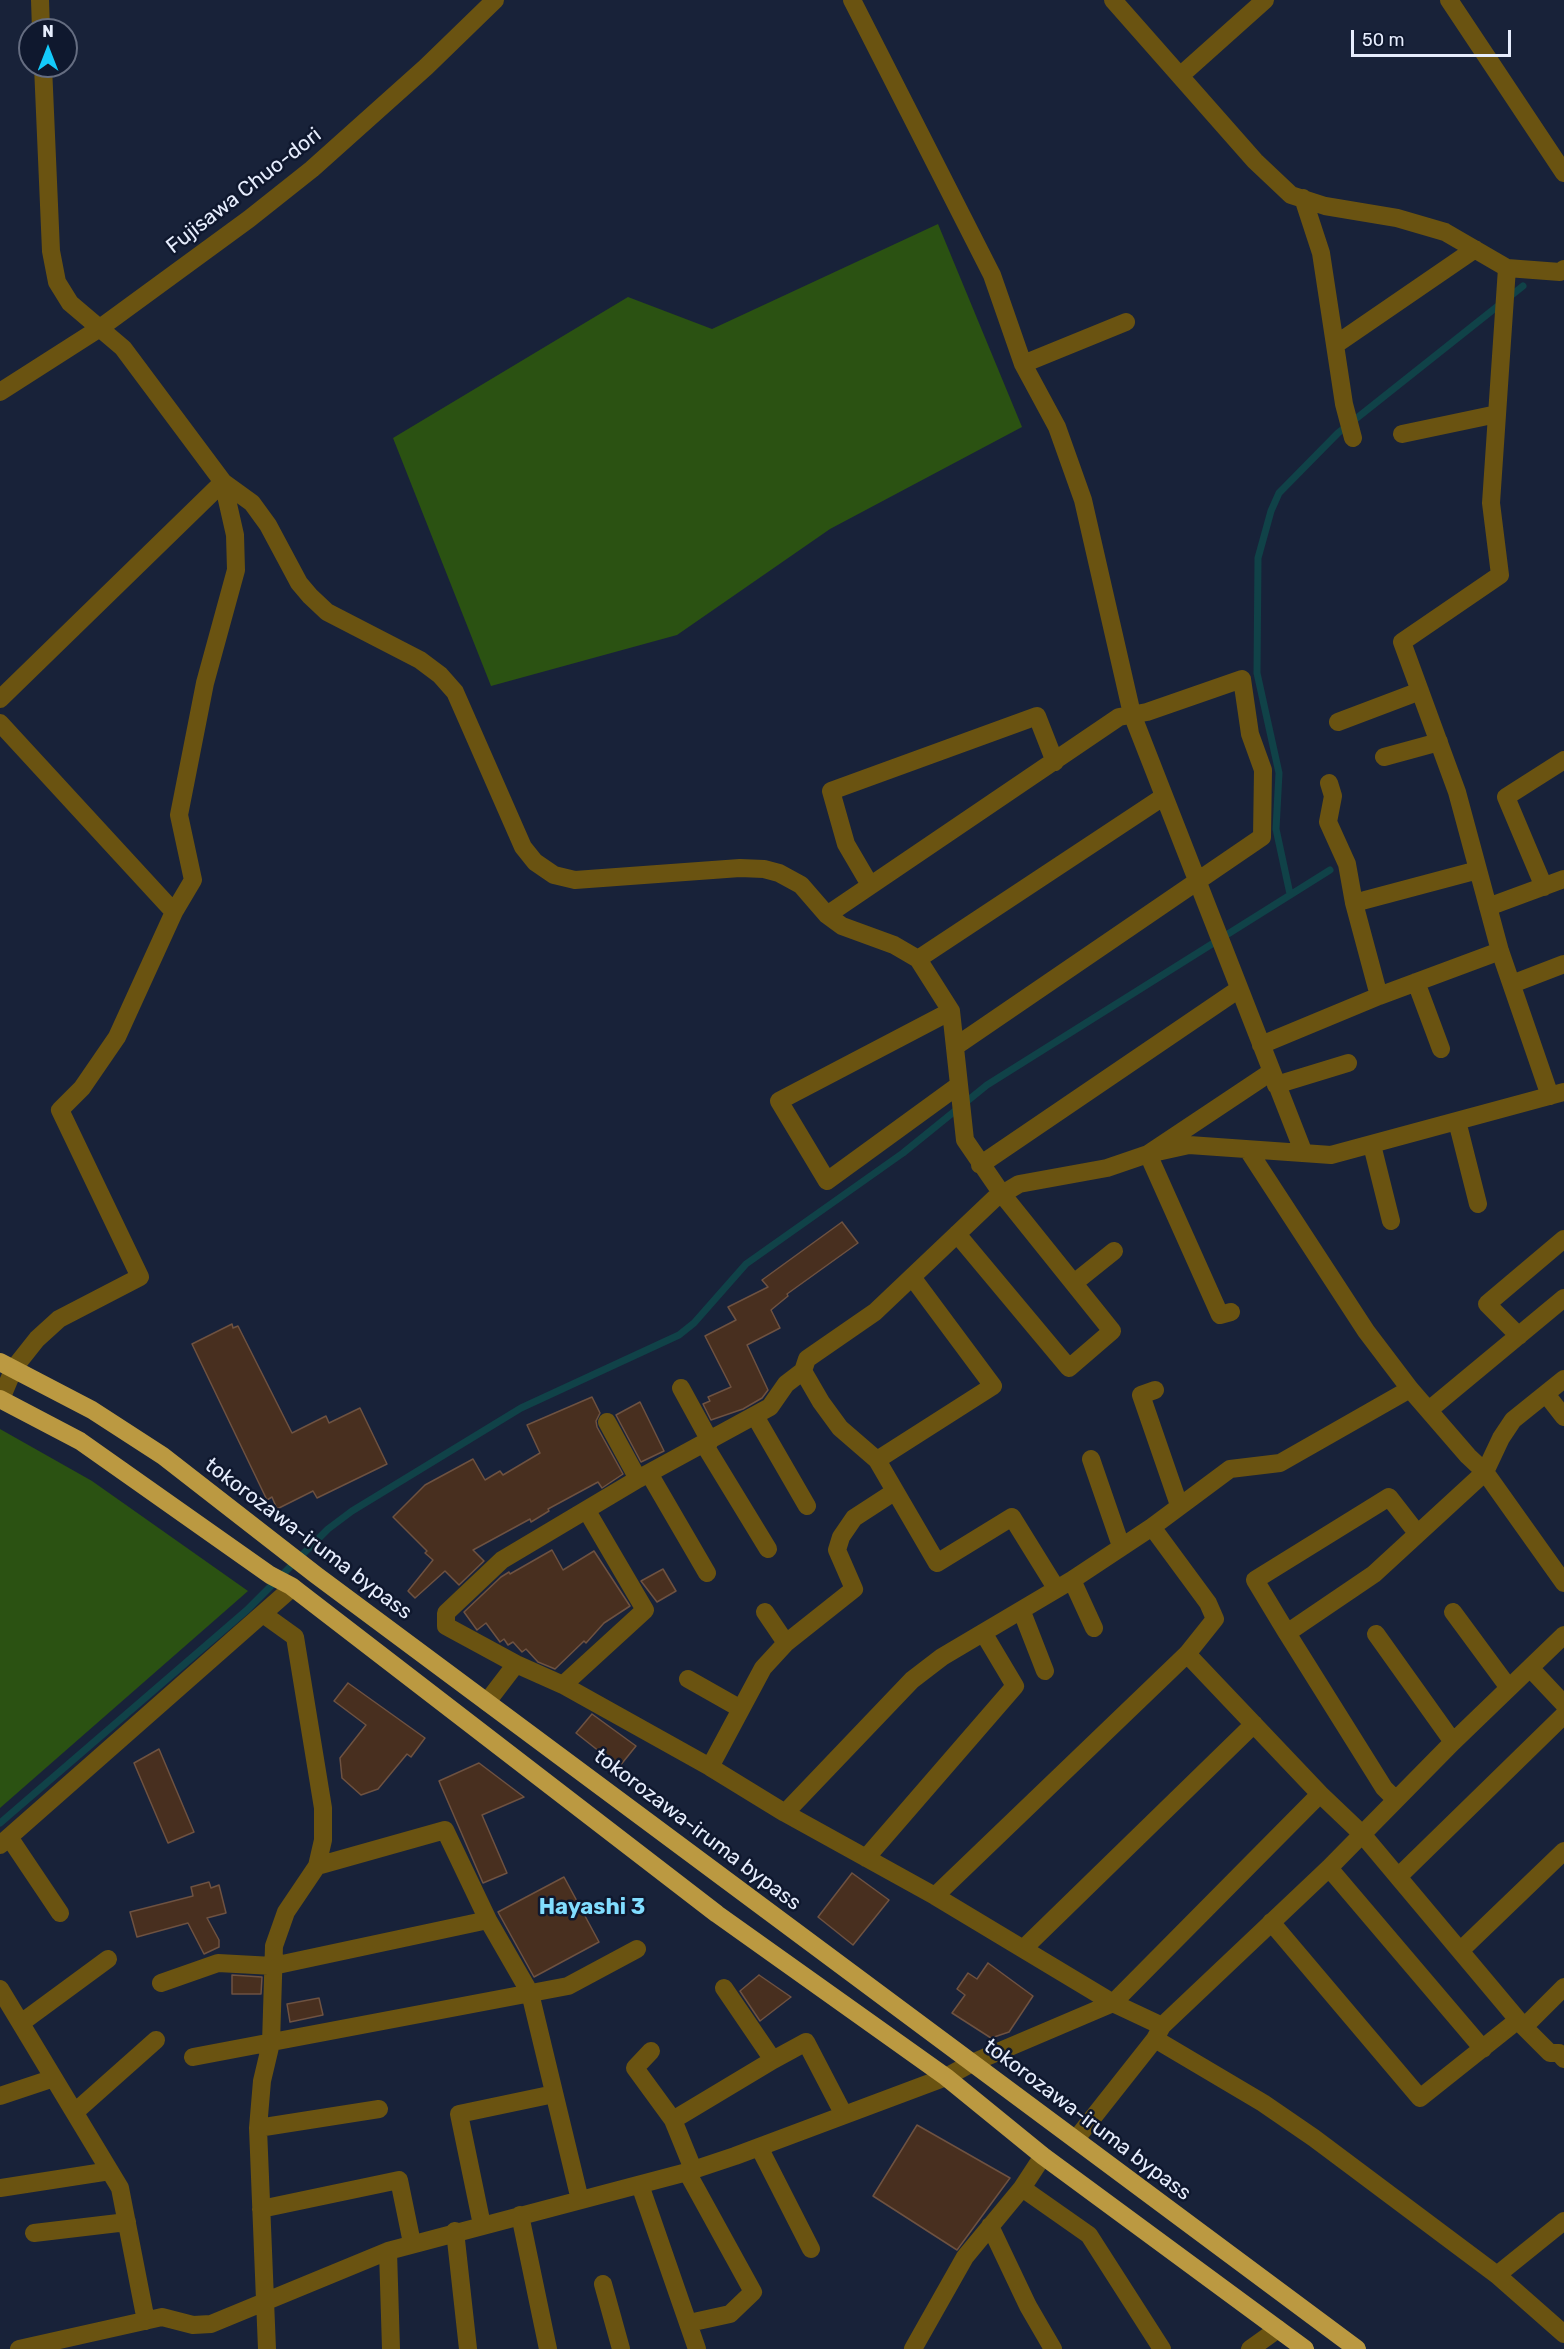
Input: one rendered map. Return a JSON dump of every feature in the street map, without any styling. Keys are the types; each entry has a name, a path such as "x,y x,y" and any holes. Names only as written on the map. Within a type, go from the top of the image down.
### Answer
{"highway":[{"name":"tokorozawa-iruma bypass","path":"7,1365 92,1410 163,1456 316,1575 1357,2349"},
{"path":"0,1399 80,1441 270,1575 292,1587 717,1914 946,2077 1043,2156 1305,2349"}],"street":[{"path":"40,0 41,18"},
{"name":"Fujisawa Chuo-dori","path":"0,392 100,328 192,262 312,169 426,67 495,0"},
{"path":"852,0 992,275 1023,364 1057,427 1083,500 1132,714 1303,1151"},
{"path":"1113,0 1255,161 1292,195 1325,206 1397,218 1445,232 1507,268 1560,272 1564,269"},
{"path":"1180,76 1265,0"},
{"path":"1449,0 1564,173"},
{"path":"44,78 52,266 57,282 70,303 123,348 223,482 252,503 268,525 299,583 327,612 420,660 440,675 455,692 523,847 535,862 554,875 575,880 740,868 764,869 779,873 801,885 827,915 842,926 894,945 918,959 951,1011 965,1140 1002,1194 1112,1332 1068,1368 957,1234"},
{"path":"1303,198 1321,253 1344,404 1353,438"},
{"path":"1335,345 1475,249"},
{"path":"1507,268 1491,503 1500,575 1402,642 1457,792 1500,951 1557,1094 1331,1155 1303,1151 1248,1150 1189,1145 1148,1154 1107,1168 1019,1184 1002,1194 875,1312 807,1359 803,1371 786,1384 770,1407 502,1560 446,1613 446,1626 516,1664 563,1685 710,1767 786,1813 934,1896 1113,2003 1263,2103 1497,2275 1564,2334"},
{"path":"1023,364 1126,321"},
{"path":"1402,434 1497,414"},
{"path":"0,699 223,482"},
{"path":"0,1399 7,1365 59,1319 140,1277 60,1110 82,1088 117,1037 174,912 193,880 178,815 205,683 236,570 235,535 223,482"},
{"path":"827,915 1119,717 1146,712 1242,679 1250,735 1263,770 1262,837 956,1046"},
{"path":"1338,722 1420,691"},
{"path":"870,885 846,844 831,791 1037,716 1055,762"},
{"path":"0,723 174,912"},
{"path":"1384,757 1438,742"},
{"path":"1544,887 1506,797 1564,760"},
{"path":"1329,783 1333,796 1328,822 1347,864 1354,903 1379,996"},
{"path":"918,959 1163,797"},
{"path":"1354,903 1478,870"},
{"path":"1488,907 1564,879"},
{"path":"1261,1045 1379,996 1500,951"},
{"path":"1512,984 1564,964"},
{"path":"1416,982 1441,1049"},
{"path":"980,1164 1239,989"},
{"path":"951,1011 779,1101 827,1180 959,1089"},
{"path":"1148,1154 1274,1078 1348,1063"},
{"path":"1457,1121 1478,1204"},
{"path":"1372,1145 1391,1221"},
{"path":"1248,1150 1366,1331 1410,1389 1468,1456 1485,1472 1564,1583"},
{"path":"1148,1154 1220,1316 1231,1312"},
{"path":"1519,1336 1487,1304 1564,1239"},
{"path":"1074,1283 1114,1251"},
{"path":"877,1460 993,1386 912,1277"},
{"path":"1429,1410 1564,1298"},
{"path":"803,1371 840,1428 877,1460 937,1563 1012,1517 1064,1584 1094,1628"},
{"path":"1287,1633 1374,1574 1485,1472 1501,1438 1513,1420 1564,1379"},
{"path":"681,1388 707,1443 768,1549"},
{"path":"786,1813 912,1680 942,1657 1022,1612 1152,1527 1230,1469 1280,1463 1410,1389"},
{"path":"1155,1390 1141,1395 1179,1505"},
{"path":"1545,1395 1564,1417"},
{"path":"755,1416 807,1506"},
{"path":"607,1422 707,1573"},
{"path":"1091,1459 1121,1546"},
{"path":"710,1767 763,1668 786,1643 854,1589 837,1550 841,1537 854,1518 894,1492"},
{"path":"1396,1800 1384,1788 1255,1580 1389,1497 1417,1533"},
{"path":"563,1685 645,1610 587,1510"},
{"path":"934,1896 1187,1654 1215,1619 1208,1603 1152,1527"},
{"path":"60,1913 4,1841 292,1587"},
{"path":"765,1612 786,1643"},
{"path":"1022,1612 1045,1671"},
{"path":"1453,1612 1509,1688"},
{"path":"263,1614 295,1637 323,1808 323,1840 317,1866 286,1912 274,1946 271,2043 262,2080 258,2128 267,2349"},
{"path":"866,1858 1016,1686 984,1634"},
{"path":"1376,1634 1453,1742"},
{"path":"1076,2139 1159,2033 1564,1635"},
{"path":"1187,1654 1320,1794 1362,1834 1521,2023 1550,2053 1558,2053 1564,2059"},
{"path":"487,1702 516,1664"},
{"path":"1531,1669 1564,1704"},
{"path":"688,1679 741,1709"},
{"path":"1398,1876 1564,1715"},
{"path":"1023,1949 1254,1724"},
{"path":"25,2348 86,2342 162,2317 193,2325 211,2324 388,2251 455,2231 640,2185 690,2170 759,2147 946,2077 972,2063 1113,2003 1320,1794"},
{"path":"317,1866 445,1830 488,1920 530,1993 580,2200"},
{"path":"1461,1950 1564,1851"},
{"path":"1329,1868 1483,2049"},
{"path":"161,1983 218,1963 273,1965 488,1920"},
{"path":"1271,1922 1420,2098 1521,2023 1564,1987"},
{"path":"193,2057 568,1986 637,1950"},
{"path":"21,2023 108,1959"},
{"path":"724,1988 773,2060"},
{"path":"0,1989 120,2188 146,2321"},
{"path":"75,2112 156,2040"},
{"path":"673,2120 806,2042 844,2115"},
{"path":"651,2051 635,2068 673,2120 690,2170 753,2292 729,2314 689,2323"},
{"path":"0,2096 54,2078"},
{"path":"482,2225 459,2114 554,2094"},
{"path":"258,2128 379,2109"},
{"path":"759,2147 811,2248"},
{"path":"921,2344 965,2257 1022,2188 1043,2156"},
{"path":"0,2188 110,2170"},
{"path":"261,2209 399,2180 412,2243"},
{"path":"640,2185 697,2349"},
{"path":"1022,2188 1089,2235 1162,2349"},
{"path":"520,2216 548,2349"},
{"path":"1497,2275 1564,2221"},
{"path":"34,2233 127,2222"},
{"path":"990,2226 1028,2306 1053,2349"},
{"path":"455,2231 468,2349"},
{"path":"388,2251 391,2349"},
{"path":"603,2284 621,2349"},
{"path":"1251,2349 1278,2329"}],"green space":[{"path":"938,224 1022,427 830,529 677,635 491,686 393,438 628,297 712,329"},
{"path":"0,1429 92,1481 248,1591 0,1808"}],"building":[{"path":"842,1222 858,1243 787,1294 788,1296 771,1310 780,1328 747,1345 768,1390 762,1398 743,1409 711,1420 703,1404 710,1401 708,1397 731,1387 705,1336 736,1320 728,1307 768,1287 762,1280"},
{"path":"232,1324 233,1328 238,1326 292,1433 326,1416 329,1423 360,1408 387,1464 317,1498 313,1491 277,1509 272,1497 267,1500 192,1344"},
{"path":"592,1397 600,1413 596,1421 597,1427 623,1474 602,1488 598,1482 548,1509 549,1511 531,1522 530,1519 473,1550 484,1561 459,1585 445,1571 415,1598 408,1591 433,1560 393,1517 425,1485 473,1459 485,1480 500,1471 503,1475 540,1453 527,1425"},
{"path":"640,1402 664,1451 641,1462 616,1415"},
{"path":"552,1550 563,1570 594,1551 630,1606 604,1623 586,1643 584,1641 555,1669 538,1662 526,1649 522,1652 513,1642 508,1645 504,1639 500,1642 486,1623 477,1630 464,1612 501,1577"},
{"path":"663,1569 676,1591 657,1602 641,1581"},
{"path":"348,1683 425,1738 411,1757 407,1754 378,1789 361,1795 342,1778 340,1758 366,1725 334,1701"},
{"path":"592,1714 636,1746 619,1767 576,1733"},
{"path":"159,1749 194,1832 168,1843 134,1763"},
{"path":"479,1763 524,1797 482,1815 507,1873 483,1883 439,1781"},
{"path":"852,1873 889,1900 853,1945 818,1917"},
{"path":"564,1877 599,1942 534,1977 498,1912"},
{"path":"209,1882 211,1888 219,1885 226,1913 207,1918 219,1940 219,1947 204,1954 188,1923 137,1937 130,1912 193,1896 191,1887"},
{"path":"988,1963 1033,1996 1009,2032 991,2038 952,2013 965,1995 957,1989 968,1973 977,1979"},
{"path":"232,1975 262,1977 261,1994 232,1994"},
{"path":"759,1975 791,1997 760,2021 740,1991"},
{"path":"319,1998 323,2015 290,2022 287,2004"},
{"path":"917,2125 1010,2178 957,2250 873,2196"}],"waterway":[{"path":"1290,894 1276,829 1279,773 1257,673 1258,558 1271,511 1279,493 1338,433 1523,286"},
{"path":"0,1823 247,1610 328,1529 352,1511 521,1408 679,1335 694,1323 746,1264 903,1153 987,1085 1330,870"}],"district":[{"name":"Hayashi 3","path":"592,1908"}]}
